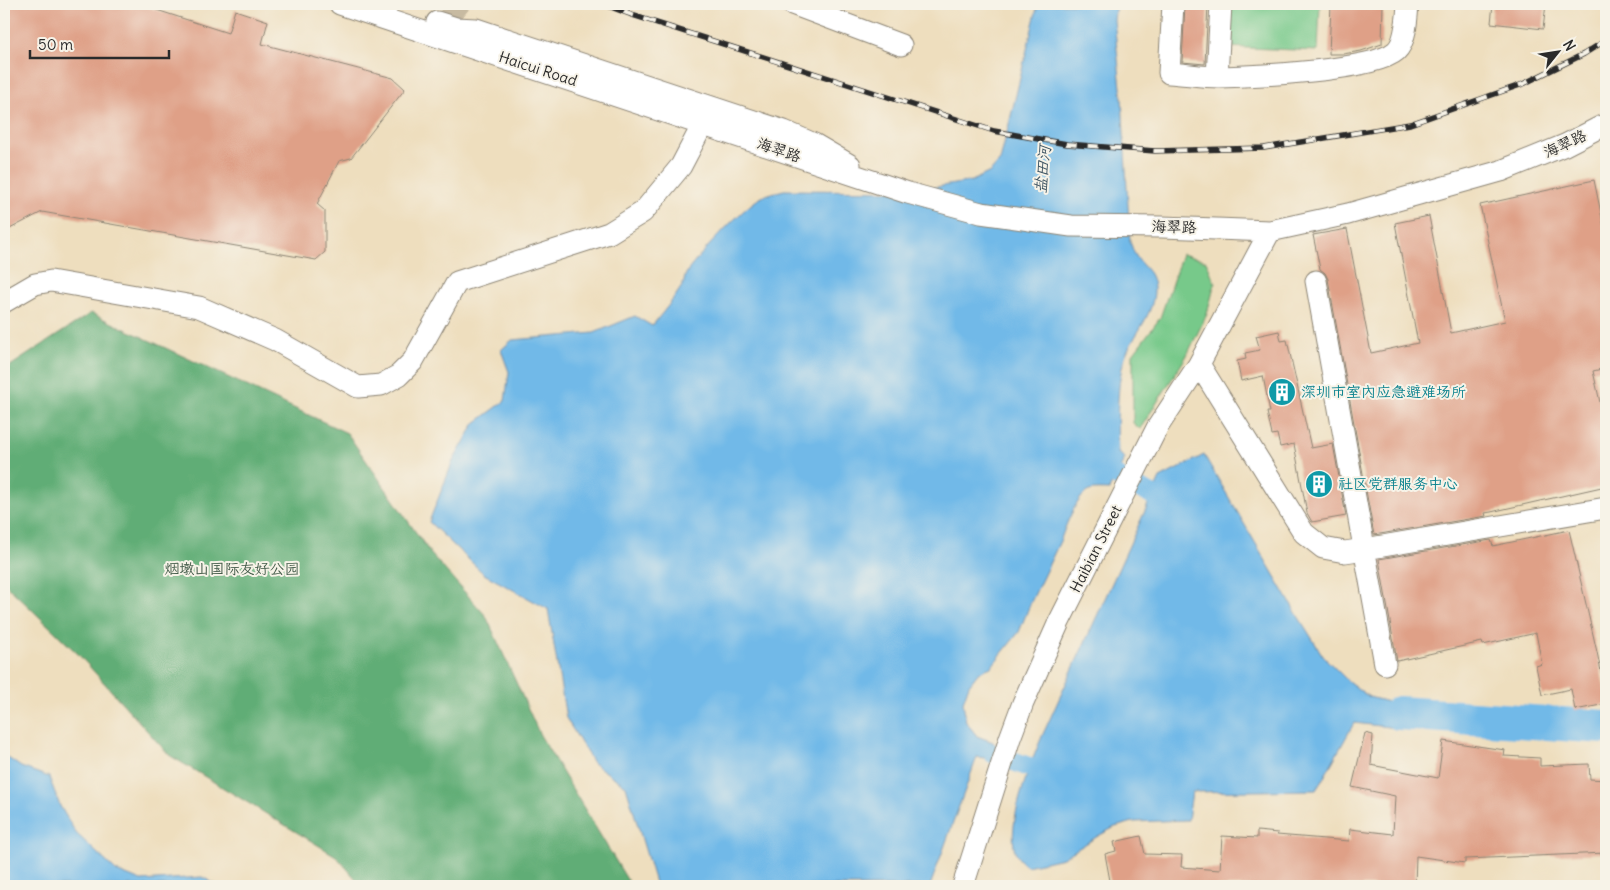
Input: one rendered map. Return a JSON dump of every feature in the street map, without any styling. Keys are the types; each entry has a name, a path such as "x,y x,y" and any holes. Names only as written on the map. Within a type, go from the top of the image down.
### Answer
{"street":[{"name":"Haicui Road","path":"340,4 703,124 737,125"},
{"name":"Haicui Road","path":"384,4 456,28 476,29 737,125"},
{"path":"792,4 901,45"},
{"path":"1173,4 1169,73 1217,77 1327,70 1370,62 1388,56 1397,50 1405,32 1408,4"},
{"path":"1217,77 1221,4"},
{"path":"4,302 35,284 51,281 199,307 275,340 358,387 381,384 399,375 413,361 457,282 609,233 642,212 681,166 703,124"},
{"name":"海翠路","path":"737,125 867,180 981,213 1071,226 1270,231 1348,214 1501,171 1565,145 1606,124"},
{"name":"Haibian Street","path":"963,886 1010,738 1023,703 1059,622 1157,428 1199,364 1270,231"},
{"path":"1316,281 1385,664"},
{"path":"1199,364 1304,533 1323,548 1345,552 1606,508"}],"green space":[{"path":"1228,4 1320,4 1318,51 1226,47"},
{"path":"1182,254 1206,261 1215,283 1207,314 1186,357 1140,429 1133,423 1133,354 1160,318"},
{"name":"烟墩山国际友好公园","path":"91,313 347,433 431,554 486,616 540,735 631,886 362,886 336,856 169,755 79,655 4,583 4,370"}],"water":[{"name":"盐田河","path":"1038,4 1116,4 1114,20 1122,98 1130,242 1139,261 1150,273 1154,288 1148,314 1126,354 1120,376 1117,430 1118,453 1125,458 1109,490 1089,491 1080,499 1068,520 1019,632 991,667 979,672 969,685 963,702 966,722 977,736 993,742 996,746 992,759 977,757 930,886 656,886 626,786 593,763 566,718 548,609 484,574 429,522 453,461 475,423 505,401 509,372 501,350 512,340 594,333 635,316 652,326 679,291 685,275 701,255 745,210 767,194 784,190 913,191 972,181 990,172 1000,161"},
{"path":"1204,455 1323,656 1348,681 1369,697 1400,705 1397,728 1354,723 1316,790 1192,792 1188,820 1133,822 1115,827 1063,858 1027,866 1019,858 1015,850 1013,835 1022,790 1043,734 1160,478"},
{"path":"4,755 21,767 49,777 60,806 76,833 116,871 141,881 202,877 219,886 4,886"}],"building":[{"path":"4,4 138,4 228,33 235,10 268,21 262,44 393,78 405,89 351,158 339,161 317,204 325,211 325,252 316,260 42,212 4,232"},
{"path":"1185,4 1208,4 1205,64 1182,62"},
{"path":"1331,4 1383,4 1382,44 1361,51 1329,54"},
{"path":"1493,4 1546,4 1543,29 1491,23"},
{"path":"1594,180 1606,237 1606,368 1593,371 1606,429 1606,486 1485,513 1486,516 1374,535 1328,279 1320,269 1313,235 1347,229 1371,353 1418,343 1395,223 1429,216 1451,333 1505,321 1480,205"},
{"path":"1279,331 1281,341 1287,340 1311,448 1333,444 1346,516 1312,522 1307,513 1294,444 1280,447 1277,434 1272,435 1263,376 1241,381 1237,361 1246,359 1245,353 1260,350 1256,336"},
{"path":"1569,530 1597,652 1606,704 1575,710 1571,689 1542,695 1536,666 1542,664 1536,633 1483,645 1482,642 1397,661 1379,559 1491,540 1493,546"},
{"path":"1365,733 1373,735 1371,765 1438,778 1443,741 1505,750 1504,756 1540,758 1540,766 1589,764 1590,779 1606,780 1606,853 1465,859 1465,863 1416,856 1415,886 1111,886 1105,854 1116,851 1114,842 1141,836 1145,854 1182,855 1181,867 1220,870 1222,836 1257,838 1257,831 1278,833 1277,835 1349,841 1350,829 1393,834 1395,796 1352,787"}],"waterway":[{"path":"1116,476 1152,495"},
{"path":"1399,713 1606,727"},
{"path":"994,754 1029,767"}],"tunnel":[{"path":"446,4 476,29"}],"railway":[{"path":"603,4 632,15 994,131 1067,144 1155,151 1264,148 1410,124 1523,84 1584,54 1606,40"}],"place":[{"name":"深圳市室内应急避难场所","path":"1282,392"},
{"name":"社区党群服务中心","path":"1319,484"}]}
